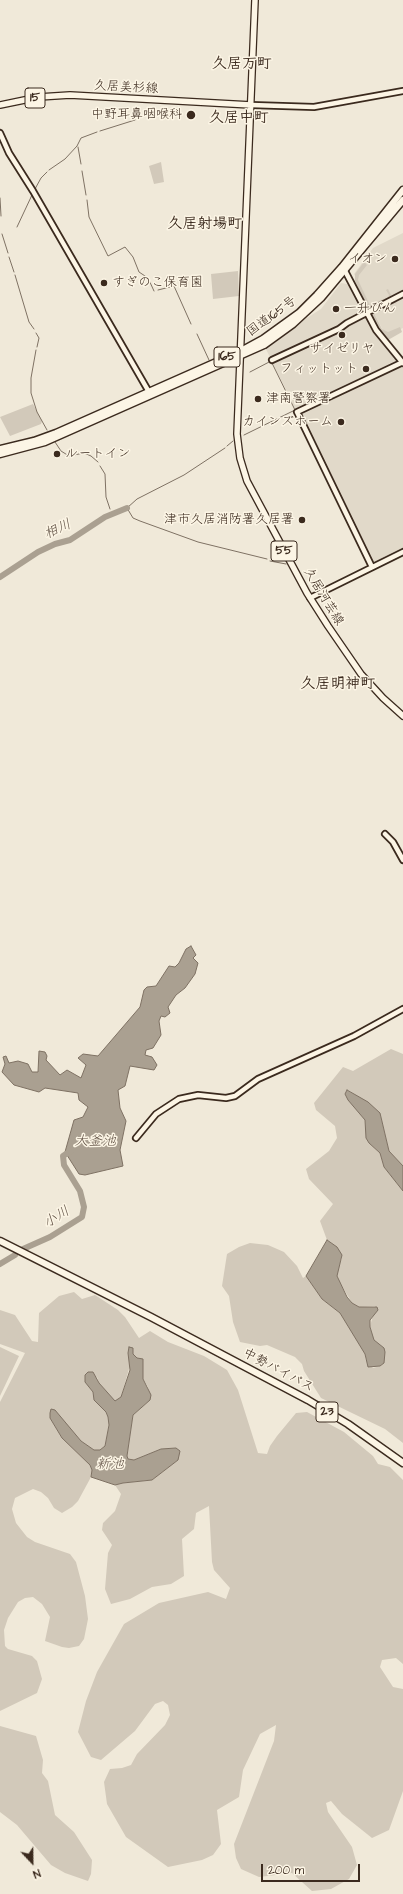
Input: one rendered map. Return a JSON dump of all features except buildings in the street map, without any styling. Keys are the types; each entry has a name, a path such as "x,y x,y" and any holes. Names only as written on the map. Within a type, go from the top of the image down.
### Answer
{"highway":[{"name":"国道165号","path":"0,449 34,441 56,433 149,392 264,345 293,324 321,298 403,190"},
{"name":"国道165号","path":"344,269 403,200"},
{"path":"378,230 403,203"},
{"name":"国道165号","path":"0,454 45,442 241,354"},
{"name":"中勢バイパス","path":"0,1242 248,1367 315,1404 403,1462"}],"main road":[{"path":"241,354 255,0"},
{"name":"久居美杉線","path":"0,105 39,97 70,95 251,105"},
{"name":"久居河芸線","path":"241,354 237,434 241,465 247,481 310,598 343,650 361,674 383,698 403,716"}],"street":[{"path":"251,105 310,108 403,91"},
{"path":"0,133 9,154 33,191 149,392"},
{"path":"344,269 376,330 403,363 298,412 372,567"},
{"path":"272,360 339,329 366,312 403,294"},
{"path":"310,598 403,552"},
{"path":"385,834 393,842 403,860"},
{"path":"136,1138 156,1114 179,1099 198,1095 226,1098 235,1096 258,1079 354,1036 403,1009"}],"shaded area":[{"path":"161,162 164,182 154,184 149,166"},
{"path":"403,233 403,328 386,336 354,274 373,248"},
{"path":"364,262 367,265 359,275 358,280 370,305 388,297 389,295 386,290 388,289 391,295 391,298 368,308 355,281 355,274"},
{"path":"238,271 239,296 213,299 211,274"},
{"path":"341,283 347,284 376,330 403,363 403,552 372,567 264,345 321,309"},
{"path":"395,301 397,304 395,303 374,313 382,329 388,332 400,327 402,332 388,340 379,330 370,313"},
{"path":"33,404 42,421 41,424 10,436 0,417"},
{"path":"391,1049 403,1054 403,1166 389,1151 380,1113 351,1092 347,1090 345,1094 365,1120 369,1143 380,1153 384,1167 403,1191 403,1443 385,1429 321,1398 304,1371 302,1364 295,1357 267,1345 260,1346 240,1342 233,1322 229,1296 222,1286 227,1254 239,1247 250,1243 268,1245 284,1252 297,1266 303,1278 306,1276 322,1299 340,1313 360,1344 366,1360 373,1368 384,1363 381,1346 374,1341 370,1327 375,1306 359,1307 352,1303 340,1283 337,1276 337,1270 342,1258 327,1240 320,1221 333,1204 309,1179 306,1169 329,1151 337,1138 335,1126 316,1110 314,1103 343,1067 353,1071"},
{"path":"74,1292 82,1299 95,1295 118,1310 125,1317 139,1338 150,1331 168,1342 204,1356 227,1370 238,1390 258,1453 267,1454 270,1446 277,1436 296,1413 307,1412 344,1432 373,1456 378,1464 390,1467 403,1480 403,1664 396,1658 382,1660 380,1667 393,1687 403,1689 403,1791 389,1830 372,1838 342,1814 331,1801 326,1803 328,1812 352,1847 357,1865 349,1879 331,1889 312,1891 292,1873 259,1877 241,1869 236,1858 234,1844 274,1741 276,1725 260,1734 243,1770 239,1797 217,1810 221,1844 213,1855 202,1860 168,1867 126,1837 107,1804 104,1782 110,1769 122,1768 131,1765 137,1754 165,1725 170,1715 168,1705 163,1701 155,1704 135,1731 101,1760 91,1757 78,1732 86,1701 97,1672 124,1624 159,1603 208,1592 226,1599 230,1588 214,1570 212,1562 209,1506 196,1513 194,1529 182,1539 184,1576 171,1584 152,1587 130,1599 111,1604 105,1589 108,1553 112,1545 102,1530 103,1523 115,1511 121,1494 115,1485 152,1480 178,1460 176,1448 161,1449 134,1460 128,1459 127,1456 133,1415 150,1400 148,1387 143,1379 143,1359 137,1359 133,1355 121,1397 115,1402 99,1383 97,1377 89,1387 93,1392 94,1400 106,1412 108,1417 109,1424 105,1446 100,1450 94,1450 81,1441 67,1426 50,1418 62,1438 90,1465 92,1470 91,1477 78,1501 62,1513 54,1508 48,1498 41,1492 33,1489 15,1498 12,1509 16,1523 27,1537 35,1542 70,1554 76,1562 85,1596 88,1619 84,1639 79,1646 69,1648 62,1647 45,1641 50,1617 42,1604 33,1597 25,1598 18,1602 8,1618 4,1630 5,1646 8,1649 32,1656 37,1661 42,1679 37,1693 0,1711 0,1402 25,1353 0,1344 0,1310 15,1315 32,1341 38,1342 39,1313 59,1296"},
{"path":"0,1347 19,1356 0,1396"},
{"path":"0,1726 36,1736 43,1760 42,1773 48,1781 55,1815 74,1832 92,1860 91,1874 88,1881 65,1873 51,1865 17,1825 0,1812"}],"water":[{"name":"大釜池","path":"191,946 196,955 193,958 198,963 195,974 185,988 176,995 168,1007 170,1013 165,1017 161,1016 159,1021 161,1035 153,1048 146,1050 145,1055 152,1057 157,1065 154,1070 130,1066 125,1086 118,1090 120,1108 126,1121 120,1150 123,1166 85,1175 79,1174 65,1152 74,1120 83,1117 88,1107 79,1100 78,1093 45,1088 39,1092 14,1085 2,1072 5,1064 3,1057 6,1056 9,1063 18,1061 28,1064 32,1072 38,1072 39,1051 45,1052 47,1056 46,1060 60,1075 67,1070 81,1078 86,1065 78,1058 83,1054 98,1056 140,1007 144,990 147,987 156,986 169,966 175,967 179,963 186,949"},
{"path":"347,1090 368,1102 380,1113 389,1151 403,1166 403,1191 384,1167 380,1153 369,1143 366,1138 365,1120 348,1100 345,1094"},
{"path":"327,1240 337,1247 342,1255 337,1276 347,1297 352,1303 359,1307 377,1307 378,1310 370,1320 370,1327 374,1340 384,1348 384,1363 380,1366 368,1367 365,1354 340,1313 322,1299 306,1276"},
{"name":"新池","path":"129,1347 133,1348 133,1354 137,1358 143,1359 143,1379 151,1395 150,1400 133,1415 127,1456 128,1459 134,1460 161,1449 176,1448 180,1451 178,1460 152,1480 115,1485 91,1477 92,1470 90,1465 62,1438 50,1418 50,1413 51,1409 55,1410 81,1441 94,1450 100,1450 105,1446 109,1425 108,1417 106,1412 94,1400 93,1392 85,1382 85,1375 88,1372 93,1372 99,1383 115,1401 121,1397 130,1370 128,1353"}],"waterway":[{"path":"100,131 135,120"},
{"path":"49,170 65,159 77,146 81,138 97,132"},
{"path":"78,147 81,164"},
{"path":"82,171 86,195"},
{"path":"35,189 41,178 47,172"},
{"path":"17,227 32,195"},
{"path":"0,198 1,216"},
{"path":"87,200 89,217 108,256 125,247 133,257 139,272 148,278 154,291"},
{"path":"2,234 8,253"},
{"path":"9,257 14,272"},
{"path":"15,275 29,322 34,329"},
{"path":"158,290 174,286 191,324"},
{"path":"36,333 39,338 37,347"},
{"path":"197,334 209,360"},
{"path":"36,350 31,378 31,393 37,412 47,430"},
{"path":"244,435 295,410 271,361 250,372"},
{"path":"227,446 233,441"},
{"path":"55,442 61,451 69,456 84,453 91,456 98,462"},
{"path":"225,448 184,475 137,499 127,508 133,518 140,521 198,542 267,559"},
{"path":"100,466 105,474 106,497 110,509"},
{"name":"相川","path":"0,577 38,552 55,544 70,540 105,517 127,508"},
{"path":"270,561 286,564"},
{"name":"小川","path":"23,1249 50,1237 82,1217 84,1207 80,1191 64,1165 63,1156 72,1150"},
{"name":"小川","path":"0,1264 15,1255"}],"place":[{"name":"中野耳鼻咽喉科","path":"191,115"},
{"name":"イオン","path":"395,259"},
{"name":"すぎのこ保育園","path":"104,283"},
{"name":"一升びん","path":"336,309"},
{"name":"サイゼリヤ","path":"342,335"},
{"name":"フィットット","path":"366,369"},
{"name":"津南警察署","path":"258,399"},
{"name":"カインズホーム","path":"341,422"},
{"name":"ルートイン","path":"57,454"},
{"name":"津市久居消防署久居署","path":"302,520"}],"district":[{"name":"久居万町","path":"242,65"},
{"name":"久居中町","path":"239,119"},
{"name":"久居射場町","path":"205,225"},
{"name":"久居明神町","path":"338,685"}]}
